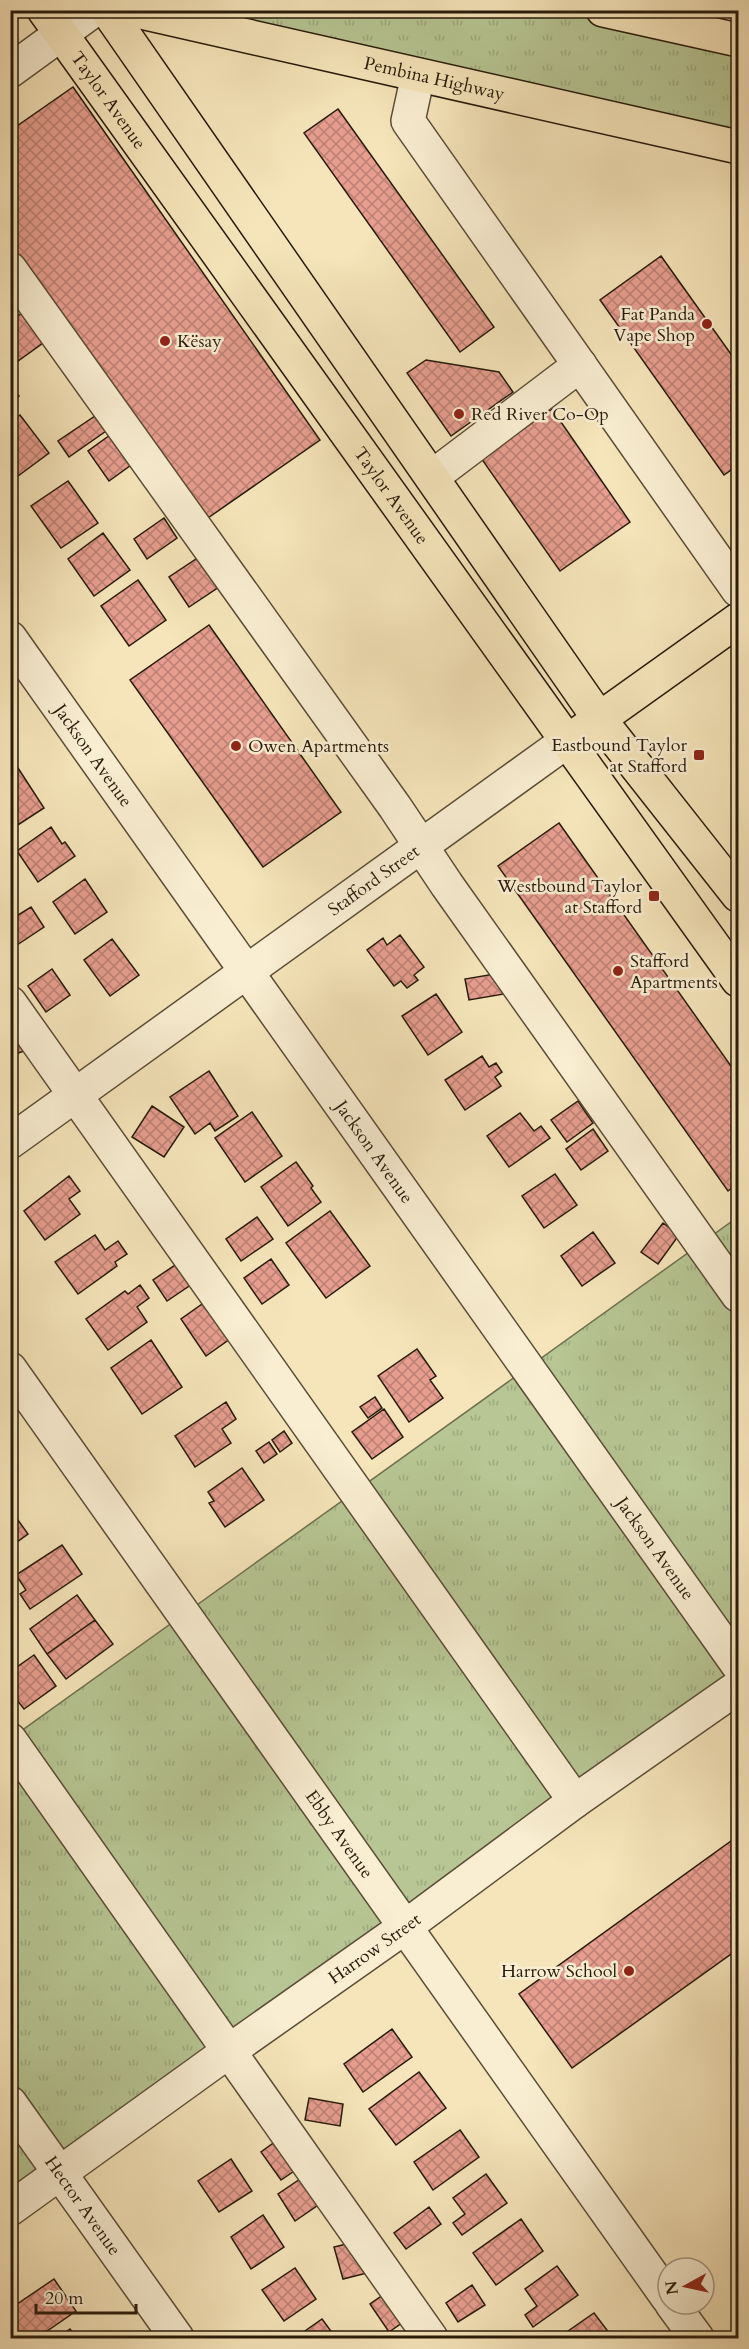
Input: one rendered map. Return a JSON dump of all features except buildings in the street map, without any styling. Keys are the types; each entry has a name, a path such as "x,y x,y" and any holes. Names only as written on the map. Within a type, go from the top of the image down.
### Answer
{"main road":[{"path":"107,10 600,720 738,895"},
{"name":"Pembina Highway","path":"132,10 738,147"},
{"path":"603,10 738,40"},
{"name":"Taylor Avenue","path":"52,23 738,980"},
{"name":"Stafford Street","path":"567,741 600,720 738,620"}],"street":[{"path":"10,71 52,23 94,10"},
{"path":"418,75 408,122 738,590"},
{"path":"10,269 422,845 447,885 738,1295"},
{"path":"432,477 580,365"},
{"name":"Jackson Avenue","path":"10,638 249,972 738,1665"},
{"name":"Stafford Street","path":"10,1142 567,741"},
{"path":"10,1003 575,1801"},
{"name":"Ebby Avenue","path":"10,1369 656,2281"},
{"name":"Harrow Street","path":"10,2209 405,1928 575,1801 738,1687"},
{"path":"10,1740 431,2338"},
{"name":"Hector Avenue","path":"10,2103 177,2338"},
{"path":"681,2316 697,2338"}],"green space":[{"path":"603,10 738,40 738,147 132,11"},
{"path":"738,1217 738,1687 11,2209 10,1739"}],"place":[{"name":"Fat Panda Vape Shop","path":"707,324"},
{"name":"Kësay","path":"165,341"},
{"name":"Red River Co-Op","path":"459,414"},
{"name":"Owen Apartments","path":"236,746"},
{"name":"Eastbound Taylor at Stafford","path":"699,755"},
{"name":"Westbound Taylor at Stafford","path":"654,896"},
{"name":"Stafford Apartments","path":"618,971"},
{"name":"Harrow School","path":"629,1971"}]}
